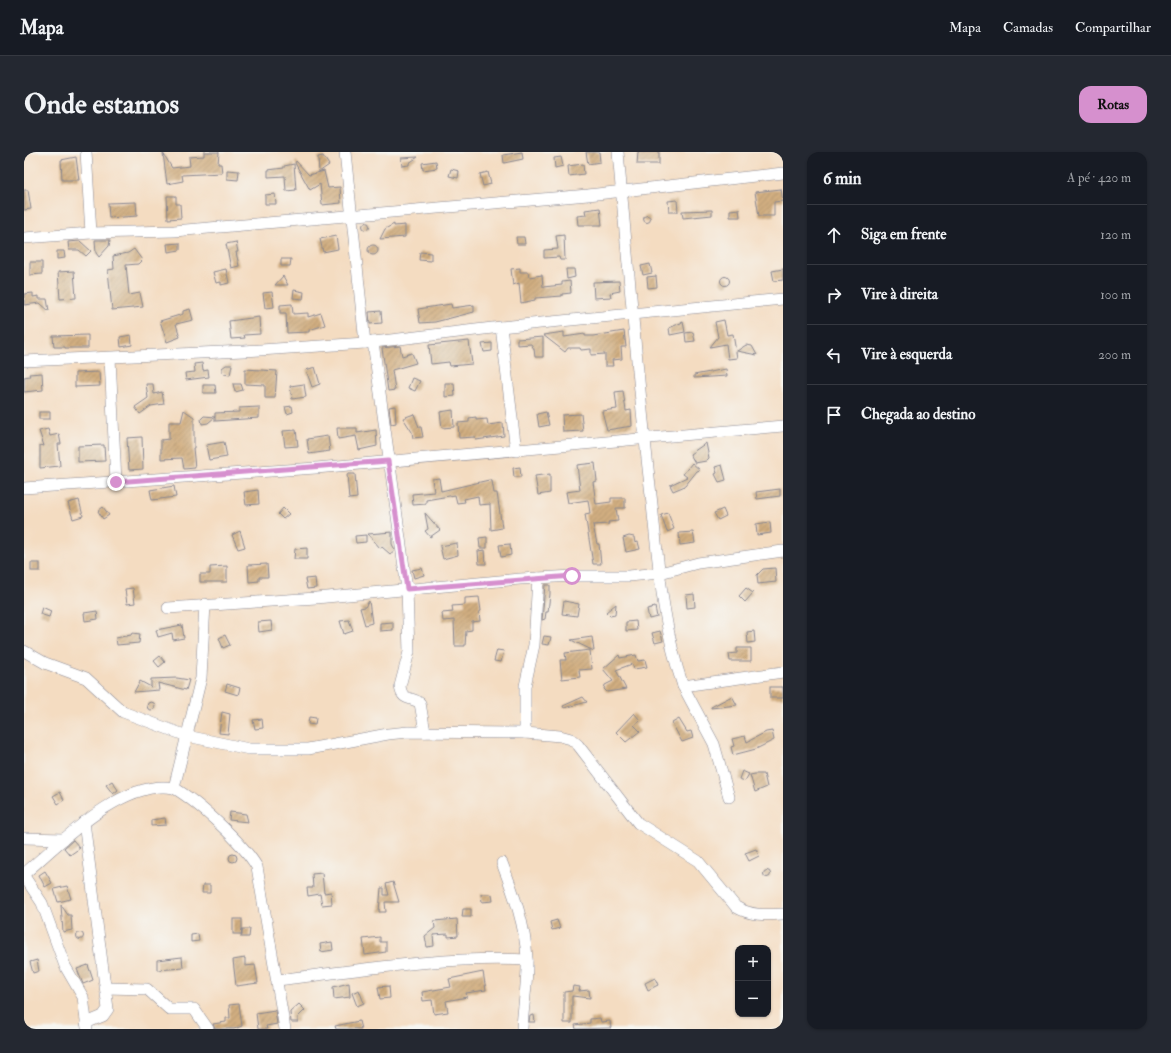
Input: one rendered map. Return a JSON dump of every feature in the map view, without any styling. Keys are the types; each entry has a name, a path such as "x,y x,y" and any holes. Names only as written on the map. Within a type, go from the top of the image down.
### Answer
{"street":[{"path":"86,152 92,233"},
{"path":"345,152 369,342 407,589 409,652 400,686 403,696 420,704 425,732"},
{"path":"618,152 632,314 645,439 660,573 671,640 683,686 714,744 729,797"},
{"path":"24,238 92,233 174,231 622,191 783,173"},
{"path":"24,361 244,352 369,342 501,327 783,299"},
{"path":"501,327 516,451"},
{"path":"110,358 116,482"},
{"path":"24,488 516,451 783,426"},
{"path":"168,608 205,604 316,598 538,578 629,576 660,573 698,563 783,550"},
{"path":"525,733 525,686 534,645 538,578"},
{"path":"174,788 201,678 205,604"},
{"path":"24,651 45,663 86,678 123,712 187,736 248,749 308,749 388,734 425,732 525,733 560,736 571,739 578,745 638,823 692,856 704,867 736,907 745,912 764,915 783,914"},
{"path":"683,686 783,672"},
{"path":"84,822 108,1008 103,1016 87,1026 83,997 65,966 42,903 24,875 84,822 111,804 135,792 151,787 162,786 174,788 199,807 252,858 256,867 285,1029"},
{"path":"24,838 64,839"},
{"path":"502,863 521,920 527,960 522,1029"},
{"path":"276,980 454,959 527,960"},
{"path":"106,988 147,989 169,1009 194,1010 208,1029"}],"building":[{"path":"204,152 219,152 218,164 221,164 222,173 182,175 183,181 167,184 163,153 172,168 190,166 189,157 204,156"},
{"path":"522,152 523,159 504,163 503,155"},
{"path":"586,152 599,152 600,162 588,164"},
{"path":"638,152 659,152 659,164 637,164"},
{"path":"323,156 329,165 319,172 318,157"},
{"path":"76,157 79,180 62,180 61,160"},
{"path":"418,157 409,163 409,165 402,166 401,158"},
{"path":"561,157 563,166 555,168 554,158"},
{"path":"296,161 309,175 324,171 328,188 340,187 341,203 322,205 320,184 310,190 295,163"},
{"path":"436,161 437,168 423,170 422,163"},
{"path":"294,164 296,190 286,191 285,176 268,177 268,170 284,168 284,166"},
{"path":"583,164 584,174 569,176 568,166"},
{"path":"451,169 459,171 458,178 449,176"},
{"path":"227,170 239,171 238,180 227,179"},
{"path":"488,172 491,184 483,186 480,174"},
{"path":"781,189 783,201 774,202 774,216 759,216 755,192"},
{"path":"24,190 28,190 31,209 24,210"},
{"path":"275,194 276,204 265,204 265,195"},
{"path":"167,196 176,196 176,204 180,204 181,218 168,219"},
{"path":"677,200 678,212 669,212 668,201"},
{"path":"136,202 137,216 109,218 108,203"},
{"path":"600,208 602,225 578,225 577,216 586,215 585,210"},
{"path":"739,209 740,217 730,217 730,210"},
{"path":"712,210 712,215 683,218 682,211"},
{"path":"647,215 650,216 650,222 647,223 644,222 643,219 644,216"},
{"path":"366,222 369,223 369,229 366,230 363,229 362,226 363,223"},
{"path":"394,224 394,226 405,225 405,237 380,239 385,229"},
{"path":"564,235 565,260 560,260 559,257 544,258 544,250 558,249 556,236"},
{"path":"336,236 338,249 323,252 320,239"},
{"path":"516,237 524,237 525,244 517,244"},
{"path":"95,240 110,240 109,246 99,257 96,253"},
{"path":"80,241 91,251 86,256 79,250 69,250 68,242"},
{"path":"236,242 238,252 236,252 239,266 231,268 226,244"},
{"path":"180,243 180,250 168,252 167,244"},
{"path":"371,245 375,245 377,246 377,254 371,255 368,252 368,248"},
{"path":"134,249 142,260 138,264 126,265 129,295 140,293 143,307 112,310 108,270 114,269 113,256 128,253"},
{"path":"57,251 64,251 65,258 57,259"},
{"path":"420,252 431,253 431,261 419,260"},
{"path":"281,259 291,259 290,266 281,266"},
{"path":"30,262 42,262 42,274 30,275"},
{"path":"650,264 652,273 643,275 641,266"},
{"path":"520,268 520,272 528,272 529,277 542,275 543,287 562,285 562,282 570,281 571,293 562,294 562,296 535,298 535,300 521,303 519,283 513,285 511,269"},
{"path":"226,269 229,283 221,285 221,282 216,283 213,272"},
{"path":"566,269 574,269 575,277 567,279"},
{"path":"783,269 783,280 774,281 772,271"},
{"path":"74,271 76,298 60,299 58,272"},
{"path":"283,276 288,285 275,285"},
{"path":"656,276 657,287 648,288 647,277"},
{"path":"723,277 727,277 729,281 727,285 723,285 721,283 721,279"},
{"path":"619,281 620,291 610,293 611,297 594,298 593,282"},
{"path":"294,290 304,292 303,299 293,298"},
{"path":"272,292 274,307 265,308 263,293"},
{"path":"33,293 33,297 39,296 39,299 47,299 49,311 40,303 24,305 24,294"},
{"path":"292,304 293,314 308,313 308,317 321,313 325,325 309,330 309,332 287,333 286,313 280,313 280,305"},
{"path":"451,304 452,308 474,305 474,312 435,322 420,323 418,309"},
{"path":"190,309 193,320 176,324 180,337 167,342 160,321 183,314 183,311"},
{"path":"381,311 382,323 370,324 369,312"},
{"path":"259,317 260,334 244,335 245,338 231,339 229,321"},
{"path":"724,320 727,335 733,334 737,358 728,359 726,344 710,347 718,337 715,322"},
{"path":"683,322 685,332 670,335 669,328"},
{"path":"624,331 626,347 621,347 622,359 612,360 613,366 605,366 605,354 591,355 591,349 581,350 580,348 568,348 565,352 543,335 564,332 564,337 585,334 585,336 593,336"},
{"path":"693,332 695,341 686,342 685,333"},
{"path":"88,335 88,348 54,347 53,336"},
{"path":"131,335 132,345 121,347 120,337"},
{"path":"543,337 543,357 535,357 534,349 531,344 517,345 517,339"},
{"path":"469,341 472,364 450,366 449,362 431,364 429,345"},
{"path":"492,343 492,351 484,352 482,344"},
{"path":"746,345 752,346 757,355 737,351"},
{"path":"400,346 402,356 412,353 416,363 392,370 395,390 388,391 382,348"},
{"path":"202,363 203,371 208,370 209,377 186,380 185,373 195,372 194,364"},
{"path":"226,365 232,365 230,375 222,372 222,368"},
{"path":"315,367 320,384 312,387 306,370"},
{"path":"245,369 277,371 275,398 265,398 265,385 245,384"},
{"path":"726,369 727,376 694,378 694,375"},
{"path":"99,372 100,386 75,387 75,373"},
{"path":"42,373 43,390 24,392 24,377 30,376 29,374"},
{"path":"412,378 420,381 415,391 408,388"},
{"path":"445,383 454,383 455,396 445,397"},
{"path":"146,384 153,384 154,394 162,392 164,404 151,406 140,414 135,407 148,398"},
{"path":"233,384 241,384 243,390 235,392"},
{"path":"304,384 306,397 292,399 290,386"},
{"path":"203,385 215,385 216,393 203,393"},
{"path":"623,391 626,411 631,410 632,426 607,430 602,411 617,409 615,392"},
{"path":"292,406 293,412 287,414 285,407"},
{"path":"395,406 396,423 391,424 389,407"},
{"path":"259,407 259,418 215,421 215,413 239,412 239,408"},
{"path":"184,410 194,417 193,448 195,468 184,469 182,458 161,459 161,440 169,439 169,422 181,422"},
{"path":"453,410 454,427 442,428 440,412"},
{"path":"39,412 50,412 50,419 39,419"},
{"path":"546,412 549,425 539,427 537,414"},
{"path":"414,414 419,427 421,427 423,437 413,438 412,432 403,418"},
{"path":"581,414 583,431 563,432 562,415"},
{"path":"204,416 215,417 208,423 202,424 201,419"},
{"path":"476,417 476,420 487,419 488,425 503,423 504,436 476,440 475,437 459,438 458,423 469,422 469,418"},
{"path":"337,428 357,428 357,433 376,430 377,446 359,450 356,436 338,439"},
{"path":"48,429 50,436 59,434 61,444 58,444 60,466 40,468 40,445 44,446 39,431"},
{"path":"296,430 298,446 285,447 283,431"},
{"path":"328,436 330,451 309,454 307,439"},
{"path":"142,437 143,469 129,470 127,438"},
{"path":"224,442 227,457 209,460 206,445"},
{"path":"706,443 709,458 706,461 695,463 690,454"},
{"path":"104,445 105,461 78,462 78,446"},
{"path":"595,463 597,481 593,482 596,504 611,502 611,498 625,498 625,508 616,508 618,521 608,522 609,524 593,525 597,544 599,544 601,564 593,564 585,514 590,513 588,500 568,503 566,492 580,490 577,465"},
{"path":"692,463 700,470 697,471 685,486 673,491 670,485 687,477 683,474"},
{"path":"722,465 726,480 719,482 715,474 717,473 715,467"},
{"path":"520,467 521,477 514,477 513,468"},
{"path":"347,474 355,474 357,498 349,499"},
{"path":"550,474 550,493 538,495 535,476"},
{"path":"439,478 441,491 489,480 492,481 494,493 497,493 502,528 491,530 490,504 479,505 478,496 464,499 465,502 457,503 455,495 426,500 426,504 413,505 412,494 434,492 432,479"},
{"path":"174,486 176,497 152,500 150,490"},
{"path":"780,489 780,496 757,499 756,492"},
{"path":"258,490 259,504 246,505 244,492"},
{"path":"79,500 83,516 73,519 68,503"},
{"path":"103,507 109,515 103,519 98,511"},
{"path":"283,508 289,514 283,519 278,514"},
{"path":"723,509 726,516 718,520 714,513"},
{"path":"425,513 440,530 430,537 425,531 428,529"},
{"path":"668,513 674,529 667,532 661,515"},
{"path":"770,522 771,533 757,535 756,524"},
{"path":"240,531 245,547 238,549 232,535"},
{"path":"392,532 392,544 395,550 390,554 382,547 380,548 368,534"},
{"path":"693,532 695,543 680,545 679,533"},
{"path":"366,535 366,542 356,543 355,536"},
{"path":"629,536 634,537 635,543 638,542 640,549 626,552 623,538"},
{"path":"487,537 487,548 480,548 479,538"},
{"path":"457,543 458,555 443,559 440,546"},
{"path":"510,544 511,555 501,557 499,545"},
{"path":"307,548 307,559 294,559 295,549"},
{"path":"485,550 486,564 479,564 478,551"},
{"path":"31,563 40,563 40,571 31,571"},
{"path":"267,564 268,577 259,577 259,581 249,582 248,565"},
{"path":"227,566 227,582 200,582 200,574 210,574 210,567"},
{"path":"422,568 424,575 414,578 412,570"},
{"path":"775,568 776,582 758,584 757,575 763,569"},
{"path":"315,578 316,588 307,589 305,579"},
{"path":"545,585 550,585 550,594 548,612 546,612 545,619 542,620"},
{"path":"133,588 135,603 127,604 125,589"},
{"path":"746,588 753,593 745,602 739,596"},
{"path":"694,594 695,607 687,608 686,595"},
{"path":"479,597 481,611 479,611 480,621 472,622 472,630 466,631 465,646 455,646 454,620 443,621 442,613 453,612 452,606 465,605 465,598"},
{"path":"369,601 372,623 365,625 360,608 365,607"},
{"path":"564,601 579,604 577,616 562,614"},
{"path":"616,604 615,615 610,616 606,612"},
{"path":"42,607 51,611 49,617 40,614"},
{"path":"655,607 657,617 649,619 647,609"},
{"path":"97,611 98,619 85,621 84,613"},
{"path":"349,620 353,631 344,634 340,621"},
{"path":"271,621 272,630 259,632 258,622"},
{"path":"636,621 637,630 626,631 626,622"},
{"path":"393,622 393,630 380,631 380,623"},
{"path":"182,625 184,638 173,640 172,633 158,637 156,630"},
{"path":"660,631 663,641 655,643 652,633"},
{"path":"754,631 755,642 748,643 747,632"},
{"path":"132,633 140,634 139,643 117,645 116,638 131,635"},
{"path":"225,635 230,645 223,648 219,638"},
{"path":"544,636 551,637 549,645 542,644"},
{"path":"592,637 594,651 571,640"},
{"path":"737,648 751,648 751,661 730,661 729,654 737,653"},
{"path":"497,650 504,651 501,662 494,661"},
{"path":"590,650 592,669 579,670 580,677 562,679 560,660 566,660 565,653"},
{"path":"619,655 620,658 636,655 638,661 645,660 647,667 634,669 632,664 616,670 626,689 607,692 604,689 605,685 613,681 603,669"},
{"path":"160,656 165,662 159,667 154,661"},
{"path":"177,678 189,680 186,690 158,683 159,690 134,692 140,681 151,687 151,679"},
{"path":"227,684 240,688 238,695 225,691"},
{"path":"770,687 783,687 783,698 770,698"},
{"path":"732,696 737,705 711,708 711,707"},
{"path":"583,697 587,702 564,708 563,706"},
{"path":"149,702 153,702 155,706 153,710 149,710 147,708 147,704"},
{"path":"222,712 230,714 228,734 219,733"},
{"path":"634,713 640,720 634,725 640,731 626,742 616,732"},
{"path":"309,717 316,718 315,725 308,724"},
{"path":"262,719 263,728 255,729 253,720"},
{"path":"679,719 687,732 691,731 693,738 682,742 672,723"},
{"path":"772,731 774,740 756,749 733,755 731,747 734,746 732,739 745,736 747,742 766,732"},
{"path":"742,771 749,774 745,781 739,779"},
{"path":"764,774 767,787 755,792 750,775"},
{"path":"112,781 118,790 113,794 106,785"},
{"path":"60,792 64,800 58,804 53,796"},
{"path":"230,812 246,814 248,822 229,820"},
{"path":"165,818 166,825 151,826 151,820"},
{"path":"73,840 80,848 70,855 64,848"},
{"path":"756,849 759,856 749,861 745,853"},
{"path":"231,854 235,854 237,858 235,862 231,862 229,860 229,856"},
{"path":"767,870 770,871 770,877 767,878 764,877 763,874 764,871"},
{"path":"45,871 52,883 45,887 39,875"},
{"path":"322,873 324,893 331,892 332,904 322,905 320,894 308,896 307,888 313,888 312,874"},
{"path":"393,882 399,902 385,902 386,912 379,912 381,888 384,888 384,895 389,895 386,884"},
{"path":"203,885 210,885 210,893 202,893"},
{"path":"67,886 71,899 58,902 54,889"},
{"path":"481,894 492,895 493,901 482,902"},
{"path":"61,905 68,915 71,915 72,930 63,932"},
{"path":"463,909 471,909 471,917 462,917"},
{"path":"233,919 242,919 242,934 233,934"},
{"path":"457,919 458,936 448,937 448,934 433,935 434,946 427,947 425,936 435,928 434,921"},
{"path":"557,920 560,928 552,930 550,922"},
{"path":"242,929 250,929 249,937 241,937"},
{"path":"80,932 83,933 83,939 80,940 77,939 76,936 77,933"},
{"path":"198,934 199,941 191,942 191,935"},
{"path":"380,937 380,942 386,942 386,952 365,955 363,939"},
{"path":"332,942 333,950 321,952 320,944"},
{"path":"182,957 183,968 157,970 157,960"},
{"path":"245,958 245,966 255,965 258,983 236,986 233,960"},
{"path":"37,960 39,971 33,973 30,962"},
{"path":"88,965 93,980 83,984 77,969"},
{"path":"483,972 486,990 466,993 467,997 446,1001 448,1012 434,1014 432,1000 423,1001 422,992 451,987 449,979"},
{"path":"655,978 658,985 648,990 645,983"},
{"path":"349,983 350,997 334,999 333,987"},
{"path":"389,986 390,998 380,999 378,987"},
{"path":"573,986 580,987 579,991 589,990 590,998 572,996 572,1023 564,1023 564,992 572,991"},
{"path":"359,990 364,1003 357,1006 352,993"},
{"path":"239,1004 242,1026 234,1029 215,1029 213,1024 226,1022 226,1018 230,1018 229,1005"},
{"path":"299,1004 305,1010 298,1017 298,1022 291,1022 290,1012"},
{"path":"275,1010 277,1024 266,1026 267,1029 258,1029 256,1013"},
{"path":"534,1015 535,1022 529,1022 530,1016"},
{"path":"600,1018 601,1022 610,1021 611,1028 576,1029 575,1025 590,1023 590,1019"},
{"path":"359,1021 361,1029 336,1029 335,1026"}],"route":[{"path":"116,482 316,468 388,461 407,589 572,576"}]}
